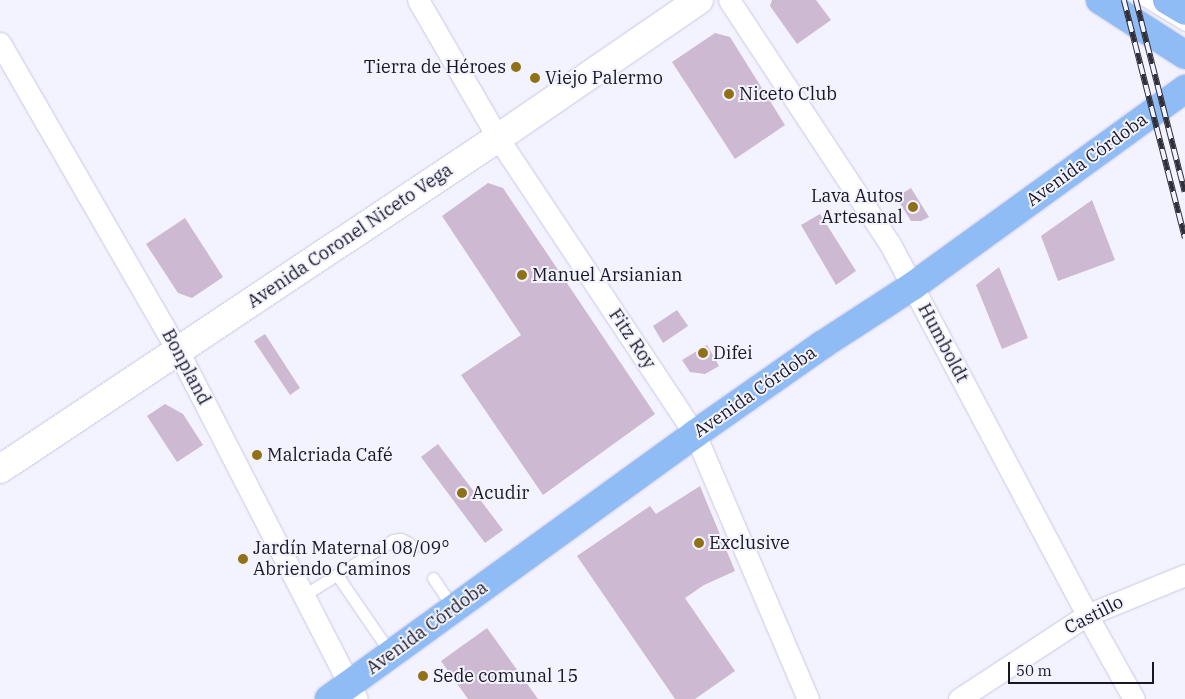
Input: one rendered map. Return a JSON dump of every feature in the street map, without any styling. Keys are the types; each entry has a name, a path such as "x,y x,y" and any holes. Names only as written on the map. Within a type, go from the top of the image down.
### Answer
{"main road":[{"name":"Avenida Coronel Niceto Vega","path":"0,469 102,399 178,351 498,138 699,0"},
{"path":"1100,0 1185,55"},
{"path":"1167,0 1185,11"},
{"name":"Avenida Córdoba","path":"345,694 391,654 695,434 822,345 913,286 1185,89"}],"street":[{"name":"Fitz Roy","path":"418,0 498,138 695,434 808,699"},
{"name":"Humboldt","path":"729,0 890,244 1087,615 1134,699"},
{"name":"Bonpland","path":"0,43 178,351 304,595 345,694"},
{"name":"Castillo","path":"959,699 1087,615 1185,575"}],"lane":[{"path":"1144,0 1185,25"},
{"path":"304,595 393,540 401,538 409,542 412,548"},
{"path":"337,575 391,654"},
{"path":"433,578 454,609"}],"building":[{"path":"772,0 816,0 831,20 797,44 770,6"},
{"name":"Niceto Club","path":"715,33 730,37 785,125 735,159 672,62"},
{"name":"Manuel Arsianian","path":"488,183 503,188 655,414 543,495 461,375 521,335 442,216"},
{"name":"Lava Autos Artesanal","path":"911,188 929,217 921,221 911,221 896,197"},
{"path":"1092,200 1115,260 1058,281 1041,236"},
{"path":"820,214 856,271 836,285 801,225"},
{"path":"185,218 223,277 192,298 178,293 146,244"},
{"path":"999,267 1028,338 1002,349 976,285"},
{"path":"677,310 688,326 663,343 653,326"},
{"path":"265,334 300,388 290,395 254,341"},
{"name":"Difei","path":"707,345 719,366 705,374 690,372 682,360"},
{"path":"165,404 183,414 203,445 177,462 147,416"},
{"name":"Acudir","path":"438,444 503,530 485,543 421,457"},
{"path":"700,486 735,571 704,585 685,598 735,671 695,699 675,699 577,556 650,506 656,514"},
{"path":"487,628 538,699 468,699 441,661"}],"railway":[{"path":"1124,0 1185,238"},
{"path":"1136,0 1185,192"}],"place":[{"name":"Tierra de Héroes","path":"516,67"},
{"name":"Viejo Palermo","path":"535,78"},
{"name":"Niceto Club","path":"729,94"},
{"name":"Lava Autos Artesanal","path":"913,207"},
{"name":"Manuel Arsianian","path":"522,275"},
{"name":"Difei","path":"703,353"},
{"name":"Malcriada Café","path":"257,455"},
{"name":"Acudir","path":"462,493"},
{"name":"Exclusive","path":"699,543"},
{"name":"Jardín Maternal 08/09° Abriendo Caminos","path":"243,559"},
{"name":"Sede comunal 15","path":"423,676"}]}
